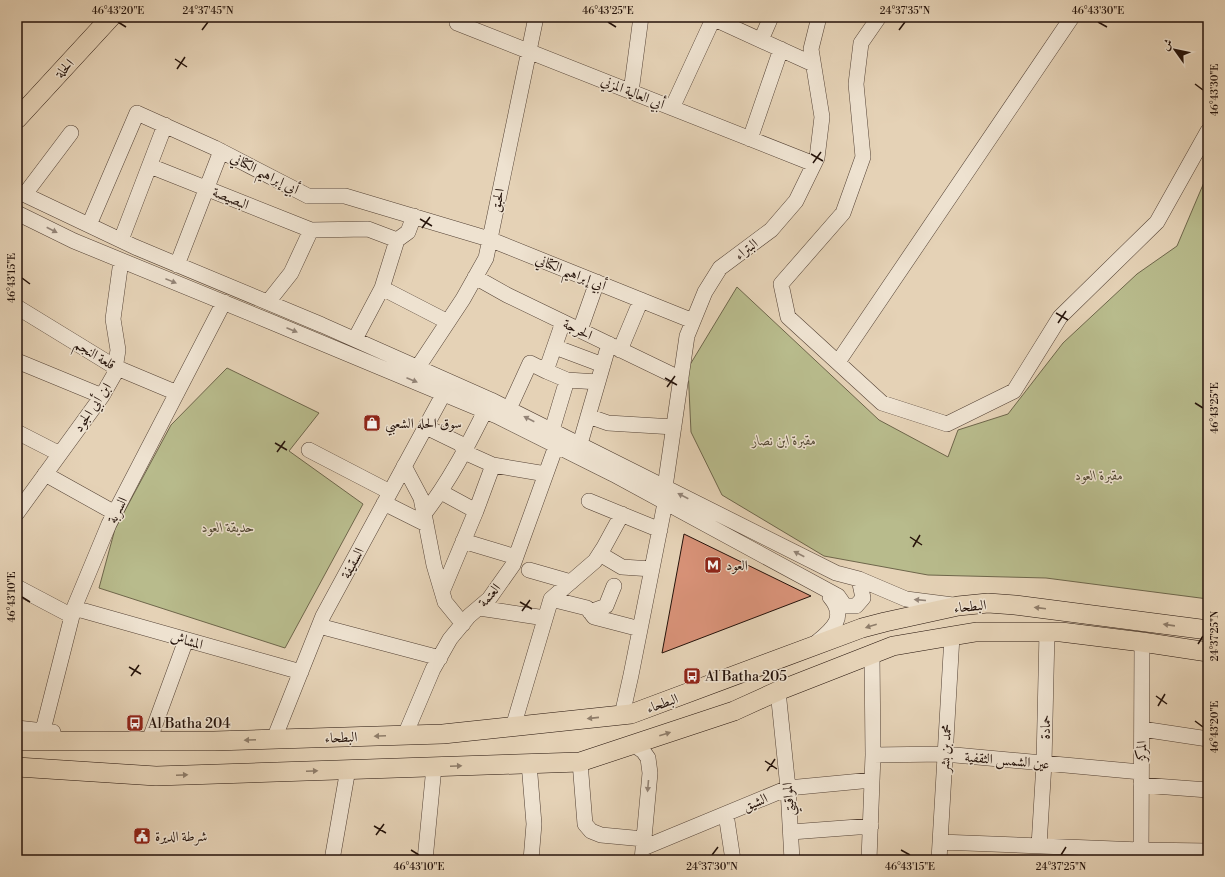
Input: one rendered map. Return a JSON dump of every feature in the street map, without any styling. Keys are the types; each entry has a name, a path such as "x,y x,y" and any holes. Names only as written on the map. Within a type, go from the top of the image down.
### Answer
{"main road":[{"name":"الحلة","path":"17,103 97,17"},
{"name":"الحلة","path":"17,119 111,17"},
{"name":"البطحاء","path":"17,741 274,739 443,734 631,714 885,622 958,606 988,603 1015,605 1208,630"},
{"name":"البطحاء","path":"17,766 156,776 580,762 734,711 778,691 893,646 976,632 1062,632 1208,652"}],"street":[{"name":"أبي العالية المزني","path":"460,17 457,23 814,164"},
{"name":"الحبق","path":"418,367 463,299 486,258 536,17"},
{"path":"632,92 641,17"},
{"path":"672,108 713,17 813,64"},
{"path":"761,40 771,17"},
{"name":"البتراء","path":"665,488 687,336 705,292 720,268 771,230 796,201 817,158 822,117 811,49 819,17"},
{"path":"879,17 861,43 856,84 863,157 843,213 781,284 788,317 882,402 947,424 1014,391 1060,317 1157,222 1208,131"},
{"path":"838,362 1072,17"},
{"path":"750,139 781,49"},
{"name":"أبي إبراهيم الكتاني","path":"89,225 137,113 221,151 308,196 345,196 489,239 693,321"},
{"path":"121,240 165,125"},
{"path":"71,133 21,193 177,265 355,339 509,409 836,573 859,579 906,599 958,606"},
{"path":"177,265 221,151"},
{"name":"البصيصة","path":"150,166 312,230 368,229 397,240"},
{"path":"17,213 74,241 121,261 224,302 485,411 613,474 838,596 845,606 856,606 862,598 859,579"},
{"path":"355,339 382,288 397,240 408,232 414,216"},
{"path":"268,302 290,273 312,230"},
{"name":"ابن أبي الجود","path":"17,513 102,396 114,374 118,350 113,319 121,261"},
{"name":"الحرجة","path":"475,277 507,295 681,379"},
{"path":"580,330 597,282"},
{"path":"382,288 448,322"},
{"path":"580,444 603,365 615,347 641,300"},
{"name":"السربة","path":"42,730 73,612 115,513 224,302"},
{"name":"قلعة النجم","path":"17,307 115,367 177,393"},
{"path":"546,371 563,322"},
{"path":"555,347 603,365"},
{"path":"17,361 102,396"},
{"path":"509,409 530,363 567,380 598,382"},
{"path":"552,430 567,380"},
{"name":"السقيفة","path":"274,739 323,616 444,394"},
{"path":"425,519 464,452 485,411"},
{"path":"588,416 608,423 674,427"},
{"path":"426,427 461,444 464,452 493,465 546,474"},
{"path":"17,432 60,454"},
{"name":"العتمة","path":"405,735 433,670 450,639 469,616 489,599 513,565 556,446"},
{"path":"309,450 425,519"},
{"path":"442,592 476,511 493,465"},
{"path":"404,466 421,498 434,565 445,602 463,624"},
{"path":"45,474 115,513"},
{"path":"441,492 476,511"},
{"path":"588,501 660,530"},
{"path":"622,715 665,503"},
{"path":"513,727 551,599 595,561 622,514"},
{"path":"463,541 516,557"},
{"path":"600,554 622,566 652,569"},
{"path":"529,570 571,582"},
{"path":"590,612 606,606 614,586"},
{"name":"المشاش","path":"17,587 73,612 186,640 301,672"},
{"path":"811,648 833,628 838,614 837,608 832,599 821,587"},
{"path":"551,599 587,608 594,617 640,629"},
{"path":"479,608 545,618"},
{"path":"319,626 440,658"},
{"name":"حمادة","path":"1039,846 1044,763 1047,632"},
{"name":"محمد بن بشر","path":"939,860 952,636"},
{"path":"149,741 186,640"},
{"name":"المركز","path":"1141,855 1142,642"},
{"path":"869,860 873,755 872,654"},
{"name":"المواقيتي","path":"778,691 788,788 792,860"},
{"name":"البطحاء","path":"17,728 42,730 101,741"},
{"path":"1142,729 1208,739"},
{"path":"580,762 585,824 591,831 643,849 650,772 648,758 643,751 637,747 628,746"},
{"name":"عين الشمس الثقفية","path":"873,755 944,754 1044,763 1208,790"},
{"path":"529,763 534,824 531,860"},
{"path":"425,860 434,767"},
{"path":"332,860 348,770"},
{"name":"البطحاء","path":"17,777 156,776"},
{"name":"الشيق","path":"643,849 788,788 872,780"},
{"path":"726,814 733,860"},
{"path":"790,832 871,826"},
{"path":"940,842 1039,846 1141,855 1208,851"}],"green space":[{"name":"مقبرة العود","path":"1208,173 1208,599 1046,578 928,575 824,556 722,495 691,432 688,368 737,287 879,420 948,457 958,430 1008,414 1063,343 1137,274 1177,246"},
{"name":"حديقة العود","path":"227,368 319,413 289,451 363,504 285,648 99,588 115,529 171,425"}],"building":[{"name":"العود","path":"684,534 811,596 662,653"}],"place":[{"name":"سوق الحله الشعبي","path":"372,423"},
{"name":"العود","path":"713,565"},
{"name":"Al Batha 205","path":"692,676"},
{"name":"Al Batha 204","path":"135,723"},
{"name":"شرطة الديرة","path":"142,836"}],"park label":[{"name":"مقبرة ابن نصار","path":"784,440"}]}
